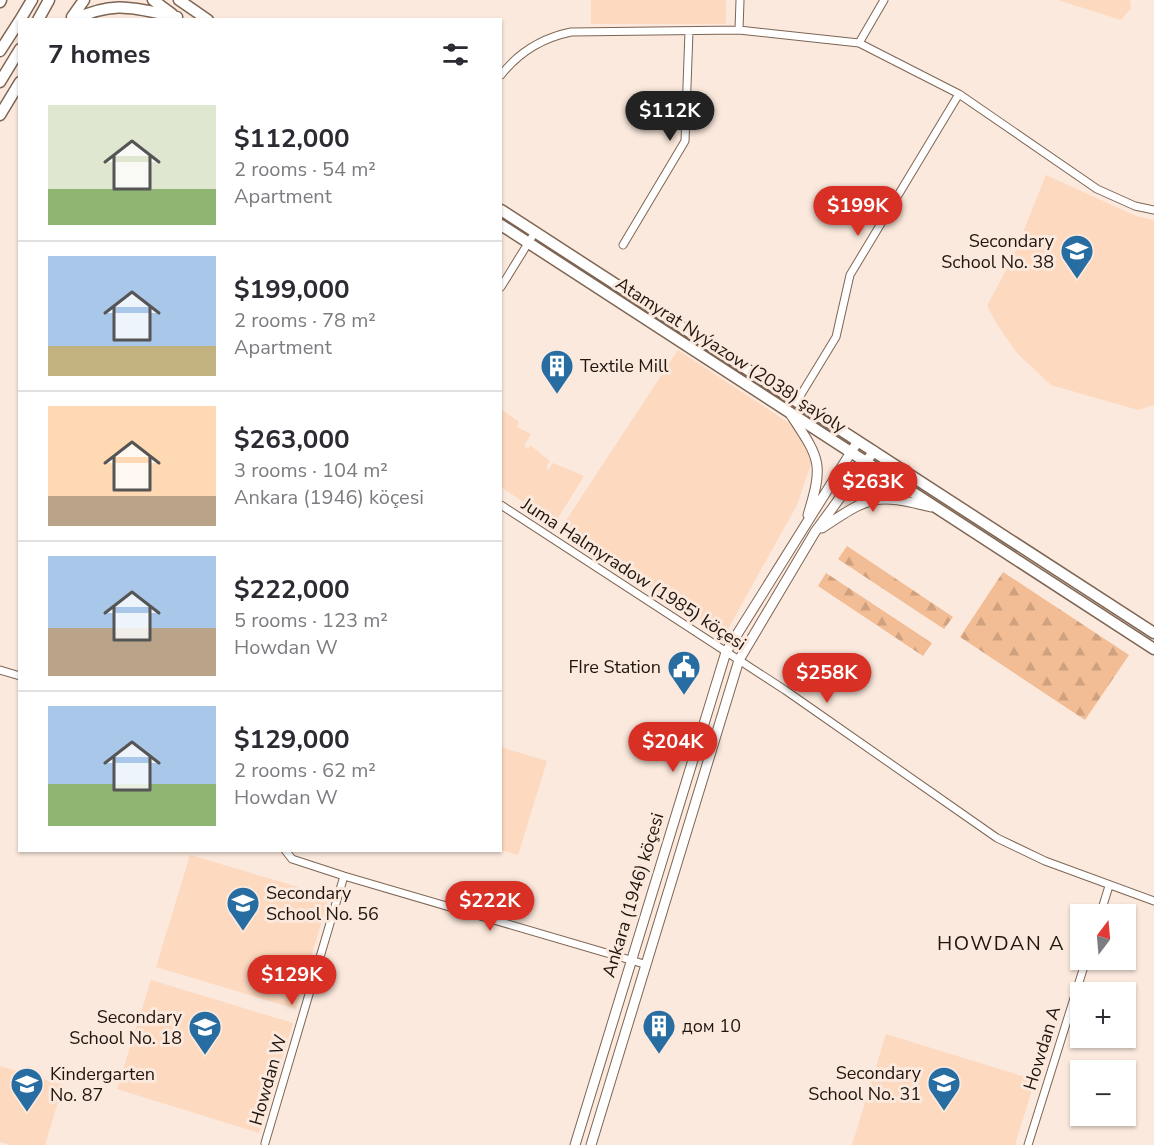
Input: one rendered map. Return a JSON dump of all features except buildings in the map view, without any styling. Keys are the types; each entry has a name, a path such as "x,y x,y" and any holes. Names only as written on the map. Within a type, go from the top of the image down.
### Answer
{"main road":[{"path":"21,18 32,0"},
{"path":"39,18 49,0"},
{"path":"73,18 84,0"},
{"path":"153,0 179,18"},
{"path":"179,0 205,18"},
{"path":"75,18 92,8 112,3 134,4 179,18"},
{"path":"0,51 18,23"},
{"path":"0,82 18,52"},
{"path":"0,115 18,85"},
{"name":"Atamyrat Nyýazow (2038) şaýoly","path":"502,211 1154,633"},
{"name":"Atamyrat Nyýazow (2038) şaýoly","path":"502,226 1154,649"},
{"path":"790,413 817,456 816,490 805,526"},
{"name":"Ankara (1946) köçesi","path":"575,1145 630,959 726,652 858,441"},
{"name":"Ankara (1946) köçesi","path":"591,1145 644,964 739,660 815,532 874,451"},
{"path":"815,532 861,502 873,498 894,498 933,507"}],"street":[{"path":"738,30 740,0"},
{"path":"859,43 884,0"},
{"path":"502,74 518,56 554,35 587,31 738,30 859,43 959,94 1097,189 1135,206 1154,210"},
{"path":"623,245 685,141 689,31"},
{"path":"796,401 836,337 850,275 959,94"},
{"path":"502,285 535,232"},
{"name":"Juma Halmyradow (1985) köçesi","path":"502,506 885,758 997,838 1109,886 1154,901"},
{"path":"0,670 18,675"},
{"path":"287,852 292,859 344,876 644,964"},
{"name":"Howdan W","path":"265,1143 344,876"},
{"path":"1103,904 1109,886"},
{"name":"Howdan A","path":"1028,1145 1083,970"}],"shaded area":[{"path":"591,0 726,0 726,24 591,24"},
{"path":"1058,0 1130,0 1131,8 1121,20"},
{"name":"Secondary School No. 38","path":"1046,175 1136,216 1154,220 1154,405 1138,410 1051,385 1018,354 987,306 1014,255"},
{"path":"678,350 792,425 812,461 797,505 724,636 561,528"},
{"path":"502,410 519,422 517,427 531,434 524,446 528,449 530,445 550,461 546,467 548,470 553,463 584,476 555,523 502,488"},
{"path":"502,747 547,761 518,855 502,850"},
{"name":"Secondary School No. 56","path":"190,855 329,896 296,1009 156,967"},
{"name":"Secondary School No. 18","path":"151,980 293,1023 259,1133 117,1089"},
{"name":"Secondary School No. 31","path":"886,1034 1035,1080 1015,1145 852,1145"},
{"name":"Kindergarten No. 87","path":"0,1066 63,1085 45,1145 11,1145 0,1142"}],"green space":[{"path":"847,546 953,617 944,629 838,559"},
{"path":"1003,572 1129,655 1085,720 960,637"},
{"path":"826,573 932,643 923,656 818,586"}],"place":[{"name":"Secondary School No. 38","path":"1077,280"},
{"name":"Textile Mill","path":"557,395"},
{"name":"FIre Station","path":"684,696"},
{"name":"Secondary School No. 56","path":"243,932"},
{"name":"дом 10","path":"659,1055"},
{"name":"Secondary School No. 18","path":"205,1056"},
{"name":"Secondary School No. 31","path":"944,1112"},
{"name":"Kindergarten No. 87","path":"27,1113"}],"district":[{"name":"HOWDAN A","path":"1001,943"}]}
